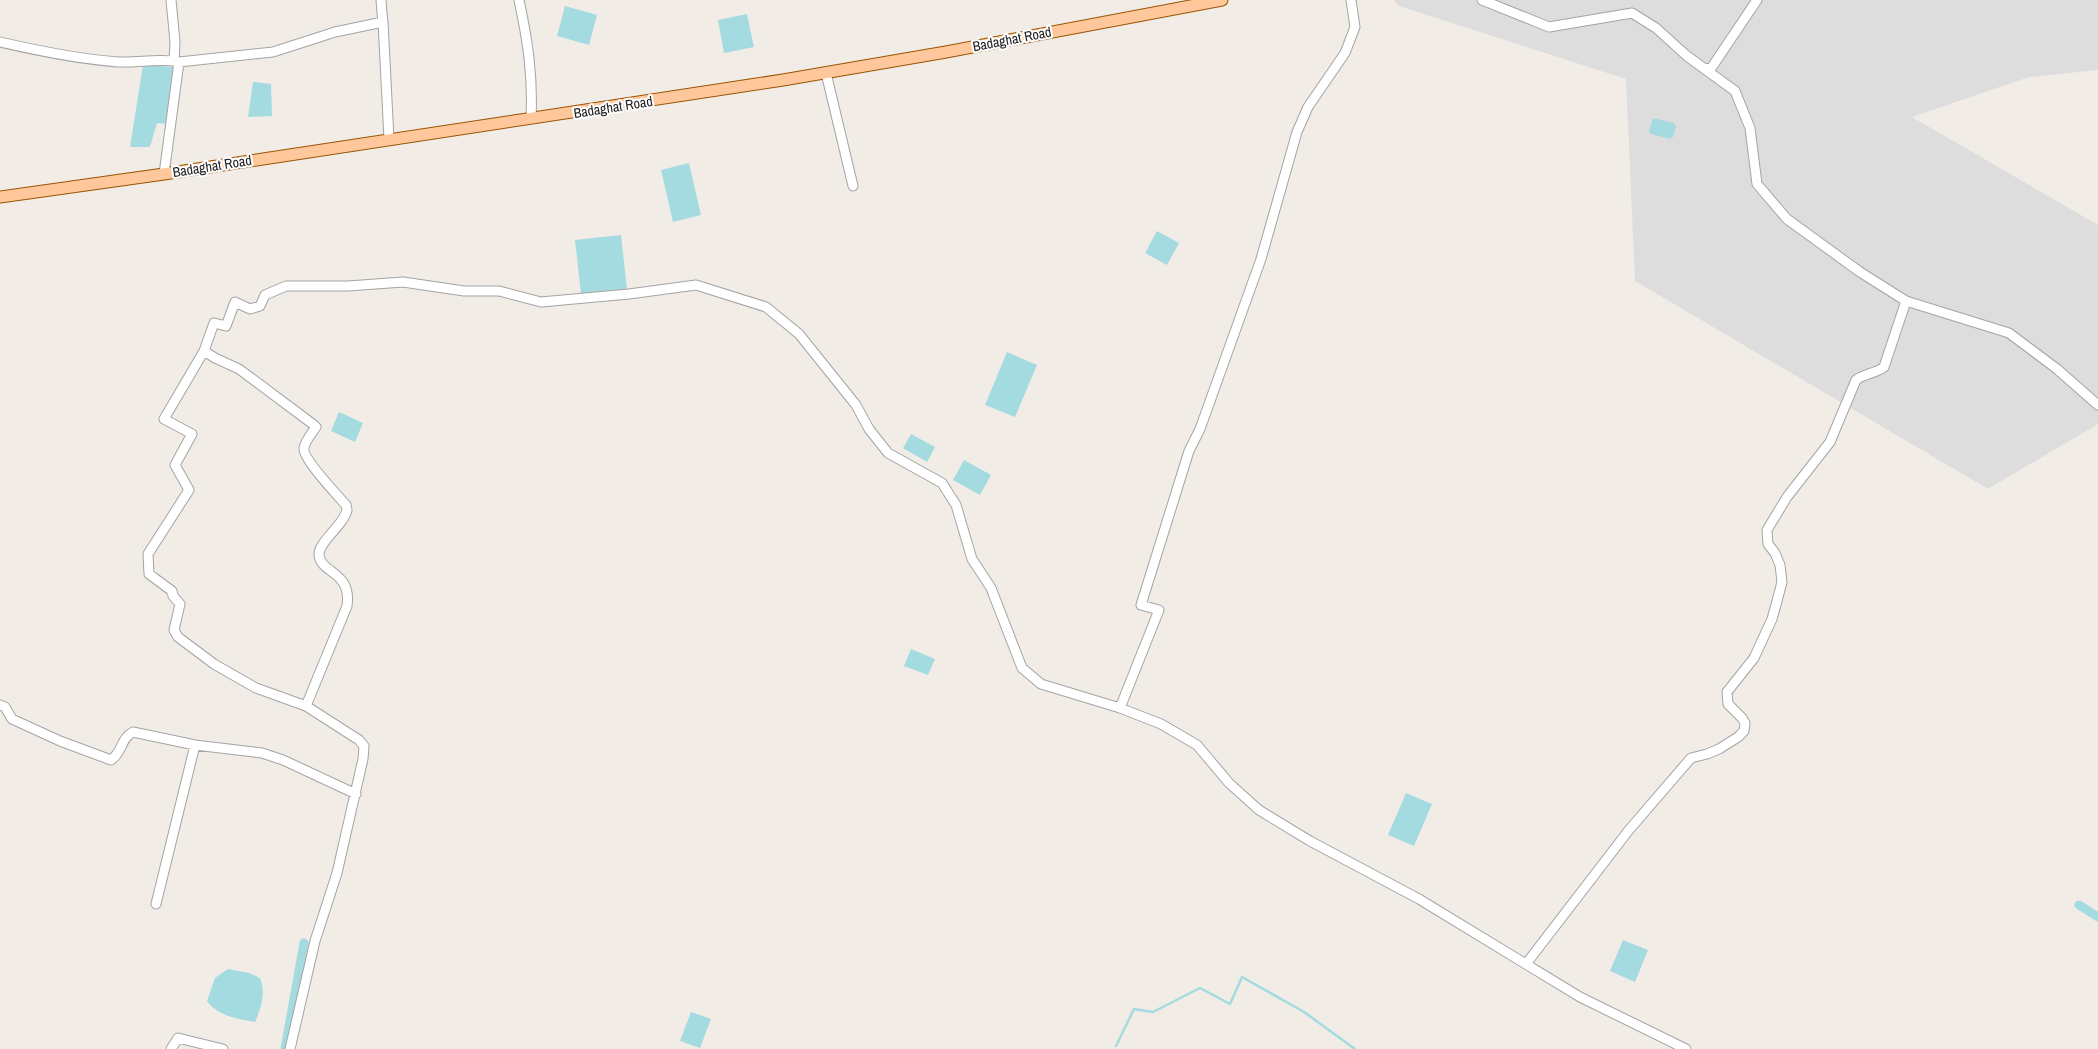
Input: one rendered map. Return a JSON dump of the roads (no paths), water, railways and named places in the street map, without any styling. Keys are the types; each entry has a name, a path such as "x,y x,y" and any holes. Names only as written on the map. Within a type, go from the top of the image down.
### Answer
{"main road":[{"name":"Badaghat Road","path":"0,197 164,174 826,72 1221,0"}],"street":[{"path":"164,174 177,61 171,0"},
{"path":"381,0 389,139"},
{"path":"519,0 526,29 532,82 531,118"},
{"path":"1120,708 1159,610 1141,605 1189,451 1200,429 1261,259 1297,132 1308,106 1345,53 1354,26 1351,0"},
{"path":"1482,0 1549,27 1632,12 1656,28 1705,69 1735,91 1750,128 1756,184 1787,219 1860,272 1906,301 2008,333 2051,364 2098,405"},
{"path":"1705,69 1712,67 1757,0"},
{"path":"0,42 76,59 121,62 177,61 273,52 336,32 383,22 383,24"},
{"path":"826,72 853,186"},
{"path":"290,1049 315,941 337,873 356,794 364,746 359,740 306,706 256,688 214,664 178,636 174,630 180,604 173,596 172,591 149,574 148,554 189,490 175,465 192,434 164,419 204,350 214,323 226,326 235,302 250,309 260,306 265,295 286,286 348,286 403,282 464,290 499,291 542,302 629,294 696,285 766,307 799,334 856,405 869,429 888,453 942,483 956,505 972,559 991,588 1022,668 1041,684 1120,708 1161,724 1197,745 1229,783 1259,810 1310,841 1419,900 1580,997 1686,1049"},
{"path":"1526,964 1629,830 1691,758 1719,749 1744,731 1745,722 1728,704 1726,698 1728,692 1754,658 1772,619 1782,582 1780,565 1766,538 1767,530 1787,497 1830,442 1856,380 1863,375 1877,372 1884,367 1906,301"},
{"path":"204,350 215,358 239,369 314,424 316,428 304,448 304,452 311,464 346,505 347,510 341,523 321,546 319,554 321,561 347,587 349,594 347,606 306,706"},
{"path":"0,705 5,708 12,719 60,741 111,760 117,756 125,736 133,732 195,744 262,753 284,760 356,794"},
{"path":"156,904 195,744"},
{"path":"171,1049 178,1038 212,1048 223,1049"}],"water":[{"path":"565,6 597,15 589,45 557,36"},
{"path":"747,14 754,47 724,53 718,20"},
{"path":"143,65 175,67 167,124 157,123 150,147 130,147"},
{"path":"253,82 271,84 272,116 248,117"},
{"path":"1653,118 1674,123 1676,126 1673,137 1670,139 1651,134 1649,131"},
{"path":"689,163 701,215 673,222 661,170"},
{"path":"1157,231 1179,243 1167,265 1145,253"},
{"path":"621,235 627,289 581,294 575,240"},
{"path":"1007,352 1037,365 1015,417 985,405"},
{"path":"339,412 363,423 355,442 331,431"},
{"path":"911,434 935,447 927,462 903,448"},
{"path":"964,460 991,475 980,495 953,480"},
{"path":"911,649 935,659 928,675 904,666"},
{"path":"1406,793 1432,804 1414,846 1388,835"},
{"path":"1623,940 1648,950 1635,982 1610,971"},
{"path":"228,969 249,973 260,978 263,989 262,1000 255,1022 222,1013 207,1001 215,978"},
{"path":"691,1012 711,1019 700,1048 680,1041"}],"waterway":[{"path":"2079,905 2098,917"},
{"path":"285,1049 304,943"},
{"path":"1116,1046 1134,1009 1153,1012 1200,988 1230,1004 1242,977 1304,1012 1355,1049"}]}
